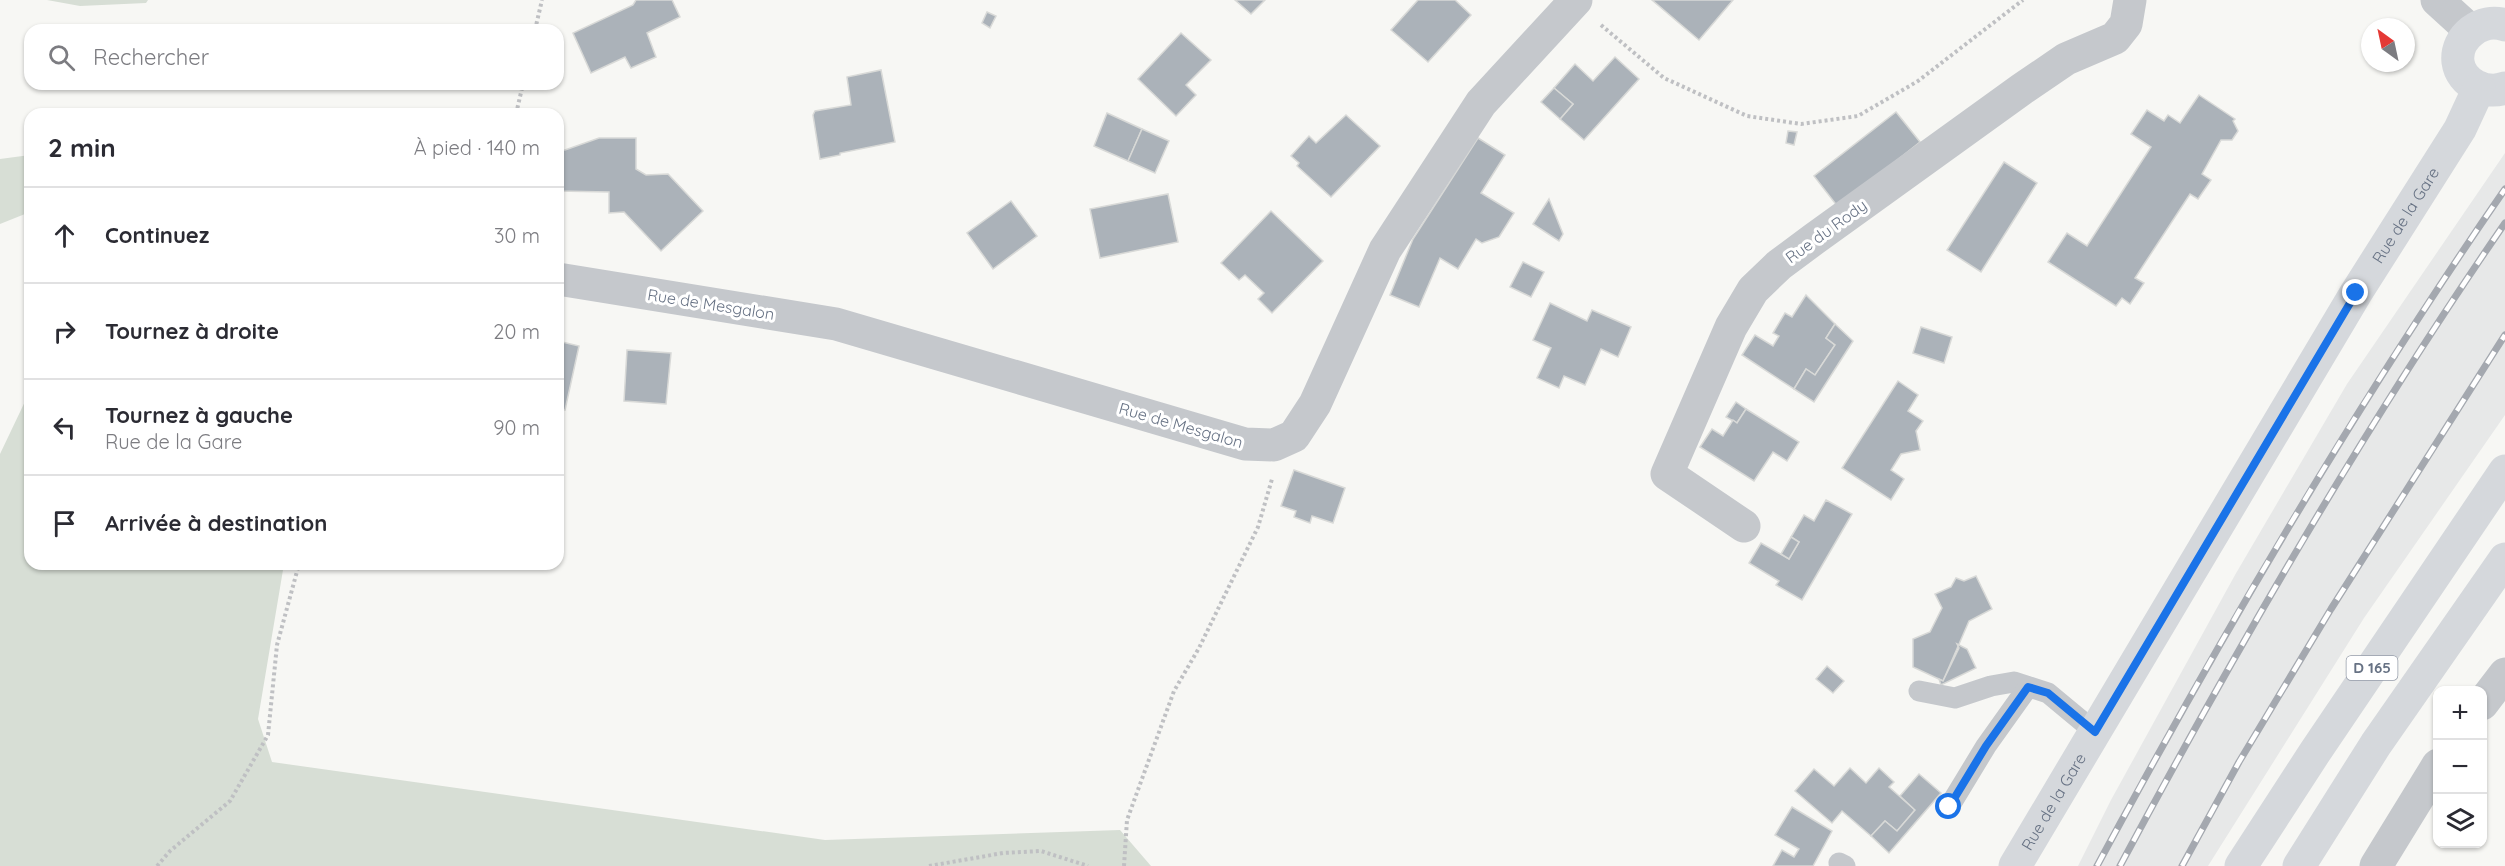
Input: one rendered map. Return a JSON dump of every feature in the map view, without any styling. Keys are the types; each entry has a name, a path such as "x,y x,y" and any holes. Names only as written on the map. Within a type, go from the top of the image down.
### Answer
{"main road":[{"path":"2470,31 2484,23 2505,25"},
{"name":"Rue de la Gare","path":"2015,866 2356,293 2460,129 2492,88 2465,77 2458,63 2461,46 2470,31"},
{"name":"D 165","path":"2241,866 2505,471"},
{"name":"D 165","path":"2299,866 2376,744 2505,559"}],"street":[{"name":"Rue du Rody","path":"1744,526 1666,474 1731,327 1753,290 1779,265 1805,245 2022,89 2066,59 2115,38 2126,24 2130,0"},
{"path":"2437,0 2470,31"},
{"path":"1275,446 1294,436 1315,404 1385,250 1481,103 1573,1"},
{"name":"Rue de Mesgalon","path":"564,280 836,324 1245,444 1275,446"},
{"path":"2487,697 2505,674"},
{"path":"2376,866 2433,773"}],"lane":[{"path":"1919,691 1955,698 2014,682 2048,693 2095,732"},
{"path":"1949,807 1986,746 2028,687"}],"path":[{"path":"536,24 542,0"},
{"path":"1573,1 1664,78 1747,116 1801,124 1858,116 1918,81 2023,0"},
{"path":"517,108 522,90"},
{"path":"1124,866 1127,820 1141,780 1174,691 1200,648 1258,527 1275,470 1275,446"},
{"path":"157,866 170,851 230,801 268,735 277,645 297,570"},
{"path":"929,866 1003,853 1041,851 1088,866"}],"shaded area":[{"path":"47,0 148,0 146,3 80,6"},
{"path":"2505,153 2505,415 2364,618 2208,866 2078,866 2111,800 2235,575 2347,384"},
{"path":"24,156 24,214 0,224 0,159"},
{"path":"24,404 24,570 283,570 258,719 272,762 825,840 1120,830 1151,866 0,866 0,454"}],"building":[{"path":"636,0 672,0 680,17 647,33 656,57 631,68 625,57 591,73 573,33 633,5"},
{"path":"1235,0 1265,0 1251,14"},
{"path":"1418,0 1455,0 1471,15 1428,62 1391,30"},
{"path":"1652,0 1733,0 1699,40"},
{"path":"987,12 996,16 990,28 982,23"},
{"path":"1181,33 1211,60 1186,85 1196,95 1176,116 1138,79"},
{"path":"1615,57 1639,79 1584,140 1560,119 1573,104 1554,88 1575,64 1593,81"},
{"path":"881,70 895,142 820,159 813,115 815,111 851,105 847,77"},
{"path":"1554,88 1573,104 1560,119 1541,102"},
{"path":"2199,95 2235,119 2233,121 2238,131 2232,140 2221,140 2202,174 2211,180 2198,199 2190,194 2135,278 2144,283 2130,304 2122,298 2116,306 2048,262 2067,233 2087,246 2151,147 2131,134 2147,110 2164,121 2168,115 2180,123"},
{"path":"1896,112 1920,142 1838,207 1814,176"},
{"path":"1107,113 1142,129 1128,161 1094,146"},
{"path":"1346,115 1380,146 1331,197 1297,166 1299,163 1291,156 1309,136 1316,143"},
{"path":"1142,129 1169,141 1155,173 1128,161"},
{"path":"1788,131 1797,132 1794,145 1786,143"},
{"path":"599,138 636,138 636,169 646,175 668,174 703,211 661,251 624,212 609,213 609,192 564,191 565,150"},
{"path":"1478,138 1505,155 1481,193 1514,213 1499,237 1482,243 1476,239 1458,269 1440,258 1419,307 1390,295 1413,239"},
{"path":"2004,162 2037,183 1981,272 1947,250"},
{"path":"1168,194 1178,242 1100,258 1090,209"},
{"path":"1549,199 1563,234 1559,241 1533,224"},
{"path":"1011,201 1037,236 993,269 967,233"},
{"path":"1271,211 1323,261 1272,313 1258,299 1264,293 1245,275 1239,280 1221,263"},
{"path":"1523,262 1544,272 1531,297 1510,287"},
{"path":"1806,295 1835,324 1826,338 1835,345 1815,375 1806,369 1794,389 1742,355 1755,335 1773,346 1779,336 1773,333 1785,313 1792,317"},
{"path":"1550,303 1587,321 1592,310 1631,327 1618,357 1601,349 1585,385 1564,376 1559,388 1537,378 1551,348 1533,340"},
{"path":"1835,324 1853,341 1814,402 1794,389 1806,369 1815,375 1835,345 1826,338"},
{"path":"1921,327 1952,337 1944,363 1913,353"},
{"path":"564,342 579,346 564,410"},
{"path":"627,350 671,353 666,404 624,401"},
{"path":"1898,381 1918,395 1908,411 1923,421 1916,431 1920,450 1901,454 1891,470 1904,479 1891,500 1842,468"},
{"path":"1736,402 1746,409 1737,423 1726,417"},
{"path":"1746,409 1799,442 1787,461 1773,452 1754,481 1700,447 1712,429 1723,436 1733,420 1737,423"},
{"path":"1294,470 1345,488 1333,523 1312,516 1310,523 1294,517 1296,511 1281,506"},
{"path":"1826,500 1852,514 1802,600 1776,585 1779,581 1749,563 1761,543 1789,559 1799,542 1791,537 1804,515 1814,521"},
{"path":"1791,537 1799,542 1789,559 1781,554"},
{"path":"1976,576 1992,609 1969,621 1943,681 1913,667 1913,639 1930,632 1942,608 1935,594 1951,587 1956,578 1964,581"},
{"path":"1957,644 1967,649 1976,668 1941,685 1939,679 1943,681 1959,648"},
{"path":"1827,666 1844,681 1833,693 1816,679"},
{"path":"1850,768 1866,783 1879,768 1894,782 1889,787 1915,810 1897,831 1885,821 1871,836 1842,811 1832,823 1795,791 1814,769 1834,786"},
{"path":"1919,774 1941,793 1889,853 1871,836 1885,821 1897,831 1915,810 1900,796"},
{"path":"1792,807 1832,831 1813,866 1773,866 1782,850 1794,857 1799,849 1775,835"}],"railway":[{"path":"2097,866 2241,607 2343,437 2505,189"},
{"path":"2120,866 2256,620 2304,539 2402,379 2505,223"},
{"path":"2182,866 2239,762 2331,609 2505,335"}],"route":[{"path":"1949,807 1977,765 1986,746 2028,687 2048,693 2095,732 2356,293"}]}
